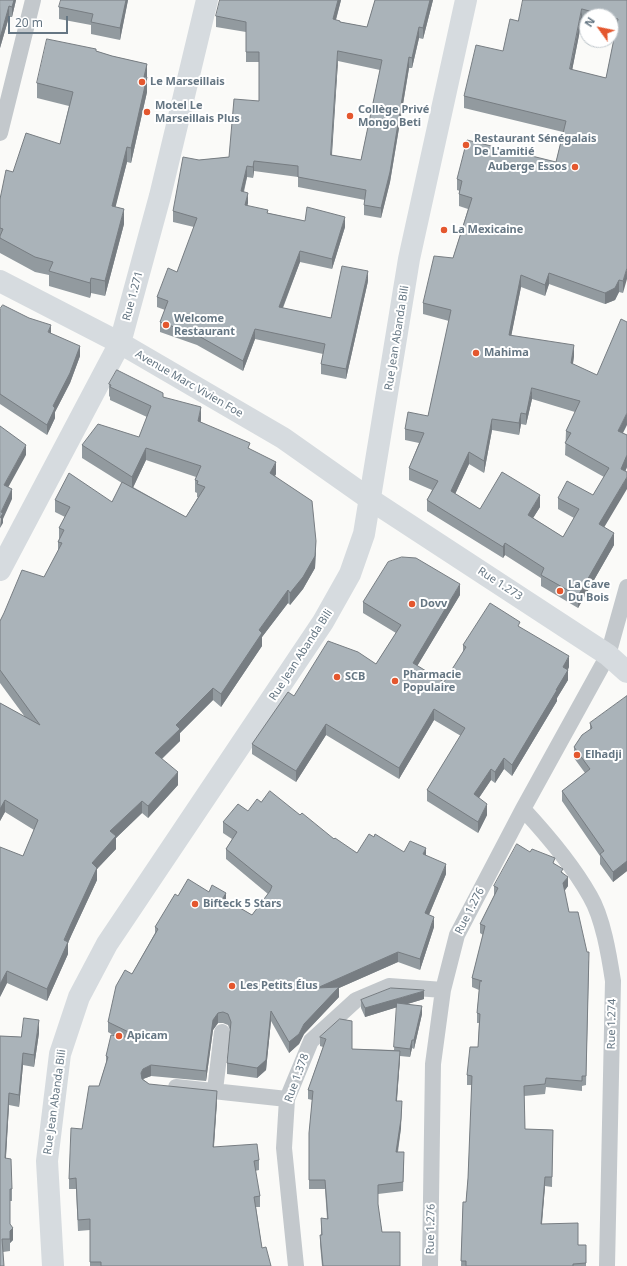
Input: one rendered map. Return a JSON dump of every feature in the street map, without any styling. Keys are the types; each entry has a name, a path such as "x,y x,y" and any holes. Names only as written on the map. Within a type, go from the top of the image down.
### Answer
{"main road":[{"name":"Rue 1.271","path":"0,570 120,343 160,196 207,0"},
{"name":"Rue Jean Abanda Bili","path":"53,1266 48,1153 60,1054 79,997 107,944 323,622 350,574 364,534 371,500 410,259 466,0"},
{"name":"Avenue Marc Vivien Foe","path":"0,281 120,343 282,438 371,500"},
{"name":"Rue 1.273","path":"371,500 608,655 627,672"}],"street":[{"path":"0,133 33,0"},
{"name":"Rue 1.276","path":"430,1266 433,1064 443,990 457,935 523,809 608,655 627,587"},
{"name":"Rue 1.274","path":"523,809 554,842 591,897 607,943 613,981 607,1266"},
{"name":"Rue 1.378","path":"296,1266 284,1148 288,1098 311,1042 356,1000 389,986 443,990"},
{"path":"215,1090 222,1032"},
{"path":"164,1086 288,1098"}],"building":[{"path":"0,0 14,0 12,7 9,6 0,38"},
{"path":"61,0 126,0 120,28 91,22 93,14 59,7"},
{"path":"220,0 338,0 333,19 340,22 367,27 375,0 430,0 423,28 419,27 412,58 409,57 390,172 381,208 364,205 366,190 298,177 298,166 254,161 253,167 247,166 241,191 248,193 245,205 268,210 267,213 305,221 307,207 345,217 332,259 300,251 279,307 331,318 342,266 368,271 346,369 321,364 325,344 255,329 243,361 197,335 160,322 168,301 157,297 168,268 177,272 197,218 173,211 183,157 199,160 229,157 234,99 259,101 259,52 246,52 246,22 216,16","holes":["338,51 382,60 361,160 331,155"]},
{"path":"523,0 627,0 627,268 623,281 619,280 615,288 605,293 549,273 545,285 521,275 509,335 574,345 571,363 597,375 621,319 627,322 627,413 618,431 627,435 627,455 621,469 627,472 627,477 599,524 614,533 578,596 541,575 544,568 505,543 503,547 427,500 438,481 409,468 424,433 405,429 408,412 428,416 451,310 423,303 434,256 453,258 472,198 459,194 462,181 457,179 467,140 556,162 566,121 464,96 476,45 503,51 510,19 518,21","holes":["532,388 580,401 566,431 571,433 565,443 609,468 593,495 567,481 558,498 579,509 563,537 528,515 540,495 502,472 480,509 451,491 469,452 484,461 492,419 519,423 521,413 526,414"]},
{"path":"47,39 96,49 96,51 112,56 147,64 144,77 147,77 131,148 127,147 112,206 124,209 105,281 91,278 90,283 49,271 53,262 35,257 0,238 3,229 0,228 0,199 6,170 13,172 26,133 60,144 73,92 37,83"},
{"path":"3,305 29,318 51,325 48,332 80,346 70,373 53,406 55,408 47,425 0,394 0,309"},
{"path":"117,370 163,393 163,397 201,407 198,421 250,443 248,448 276,462 270,473 312,501 316,541 315,556 303,577 290,593 288,590 259,630 262,633 221,694 213,688 176,725 180,729 155,753 178,772 148,806 142,801 110,831 116,836 92,863 97,868 64,940 68,942 47,989 7,971 0,984 0,847 23,856 38,820 5,800 0,809 0,703 40,725 0,670 0,621 22,570 44,577 62,543 58,542 64,530 59,528 70,507 55,500 69,473 112,502 122,482 186,517 205,487 197,484 198,481 195,480 201,466 146,448 132,477 82,445 98,424 139,437 151,406 110,387 111,385 109,384"},
{"path":"0,426 26,445 4,485 12,489 1,512 3,513 0,518"},
{"path":"402,557 416,558 460,584 413,663 444,682 466,647 463,645 490,603 520,622 518,626 569,656 563,667 568,670 512,765 504,758 495,772 491,769 474,794 487,804 478,822 427,790 465,728 434,709 399,768 326,724 296,771 252,744 288,692 294,696 328,641 358,652 376,664 401,625 363,602 388,562"},
{"path":"627,696 627,861 613,872 600,854 604,851 562,791 590,769 574,747 582,735 592,728 590,723"},
{"path":"270,791 300,815 302,813 334,839 335,838 357,853 369,834 374,837 375,834 404,852 410,841 426,848 423,854 446,864 425,913 434,917 420,959 398,952 317,988 339,987 304,1024 299,1034 289,1042 271,1011 266,1060 257,1068 227,1063 231,1022 228,1014 223,1012 218,1013 213,1020 206,1071 151,1065 143,1069 141,1073 142,1079 149,1084 217,1091 213,1147 257,1144 259,1160 254,1161 260,1196 254,1197 262,1248 266,1247 271,1266 101,1266 101,1262 90,1262 90,1219 78,1220 76,1178 69,1179 71,1128 82,1129 89,1086 99,1086 108,1057 106,1056 111,1035 145,1040 108,1022 116,986 125,970 132,974 158,929 155,927 175,894 178,896 188,879 209,892 212,885 226,893 223,898 252,915 272,886 226,849 237,832 223,822 238,804 248,811 257,799 261,802"},
{"path":"517,844 530,852 532,849 555,858 553,863 563,869 561,872 568,877 563,883 569,912 578,912 587,952 589,952 586,1076 582,1076 582,1081 546,1078 545,1084 524,1086 525,1129 553,1130 552,1177 545,1177 541,1224 578,1223 578,1245 586,1245 586,1263 573,1264 573,1266 466,1266 466,1261 461,1261 463,1202 466,1202 468,1178 472,1076 467,1075 470,1047 478,1047 480,1014 477,1013 480,981 482,981 472,978 485,926 480,924 498,888 494,886"},
{"path":"391,988 424,991 365,1008 361,1000"},
{"path":"397,1003 422,1006 414,1040 412,1040 410,1049 394,1047"},
{"path":"24,1018 39,1020 34,1055 23,1053 19,1095 9,1093 5,1158 11,1159 12,1189 10,1189 10,1224 13,1228 10,1231 10,1239 2,1239 4,1266 0,1266 0,1036 21,1037"},
{"path":"340,1019 352,1021 352,1049 400,1051 396,1101 402,1101 396,1152 404,1152 403,1182 378,1185 378,1204 382,1232 400,1232 400,1266 323,1266 320,1235 322,1235 321,1218 328,1219 325,1180 309,1180 309,1133 313,1091 308,1090 326,1039 320,1037"}],"place":[{"name":"Le Marseillais","path":"142,82"},
{"name":"Motel Le Marseillais Plus","path":"147,112"},
{"name":"Collège Privé Mongo Beti","path":"350,116"},
{"name":"Restaurant Sénégalais De L'amitié","path":"466,145"},
{"name":"Auberge Essos","path":"575,167"},
{"name":"La Mexicaine","path":"444,230"},
{"name":"Welcome Restaurant","path":"166,325"},
{"name":"Mahima","path":"476,353"},
{"name":"La Cave Du Bois","path":"560,591"},
{"name":"Dovv","path":"412,604"},
{"name":"SCB","path":"337,677"},
{"name":"Pharmacie Populaire","path":"395,681"},
{"name":"Elhadji","path":"577,755"},
{"name":"Bifteck 5 Stars","path":"195,904"},
{"name":"Les Petits Élus","path":"232,986"},
{"name":"Apicam","path":"119,1036"}]}
